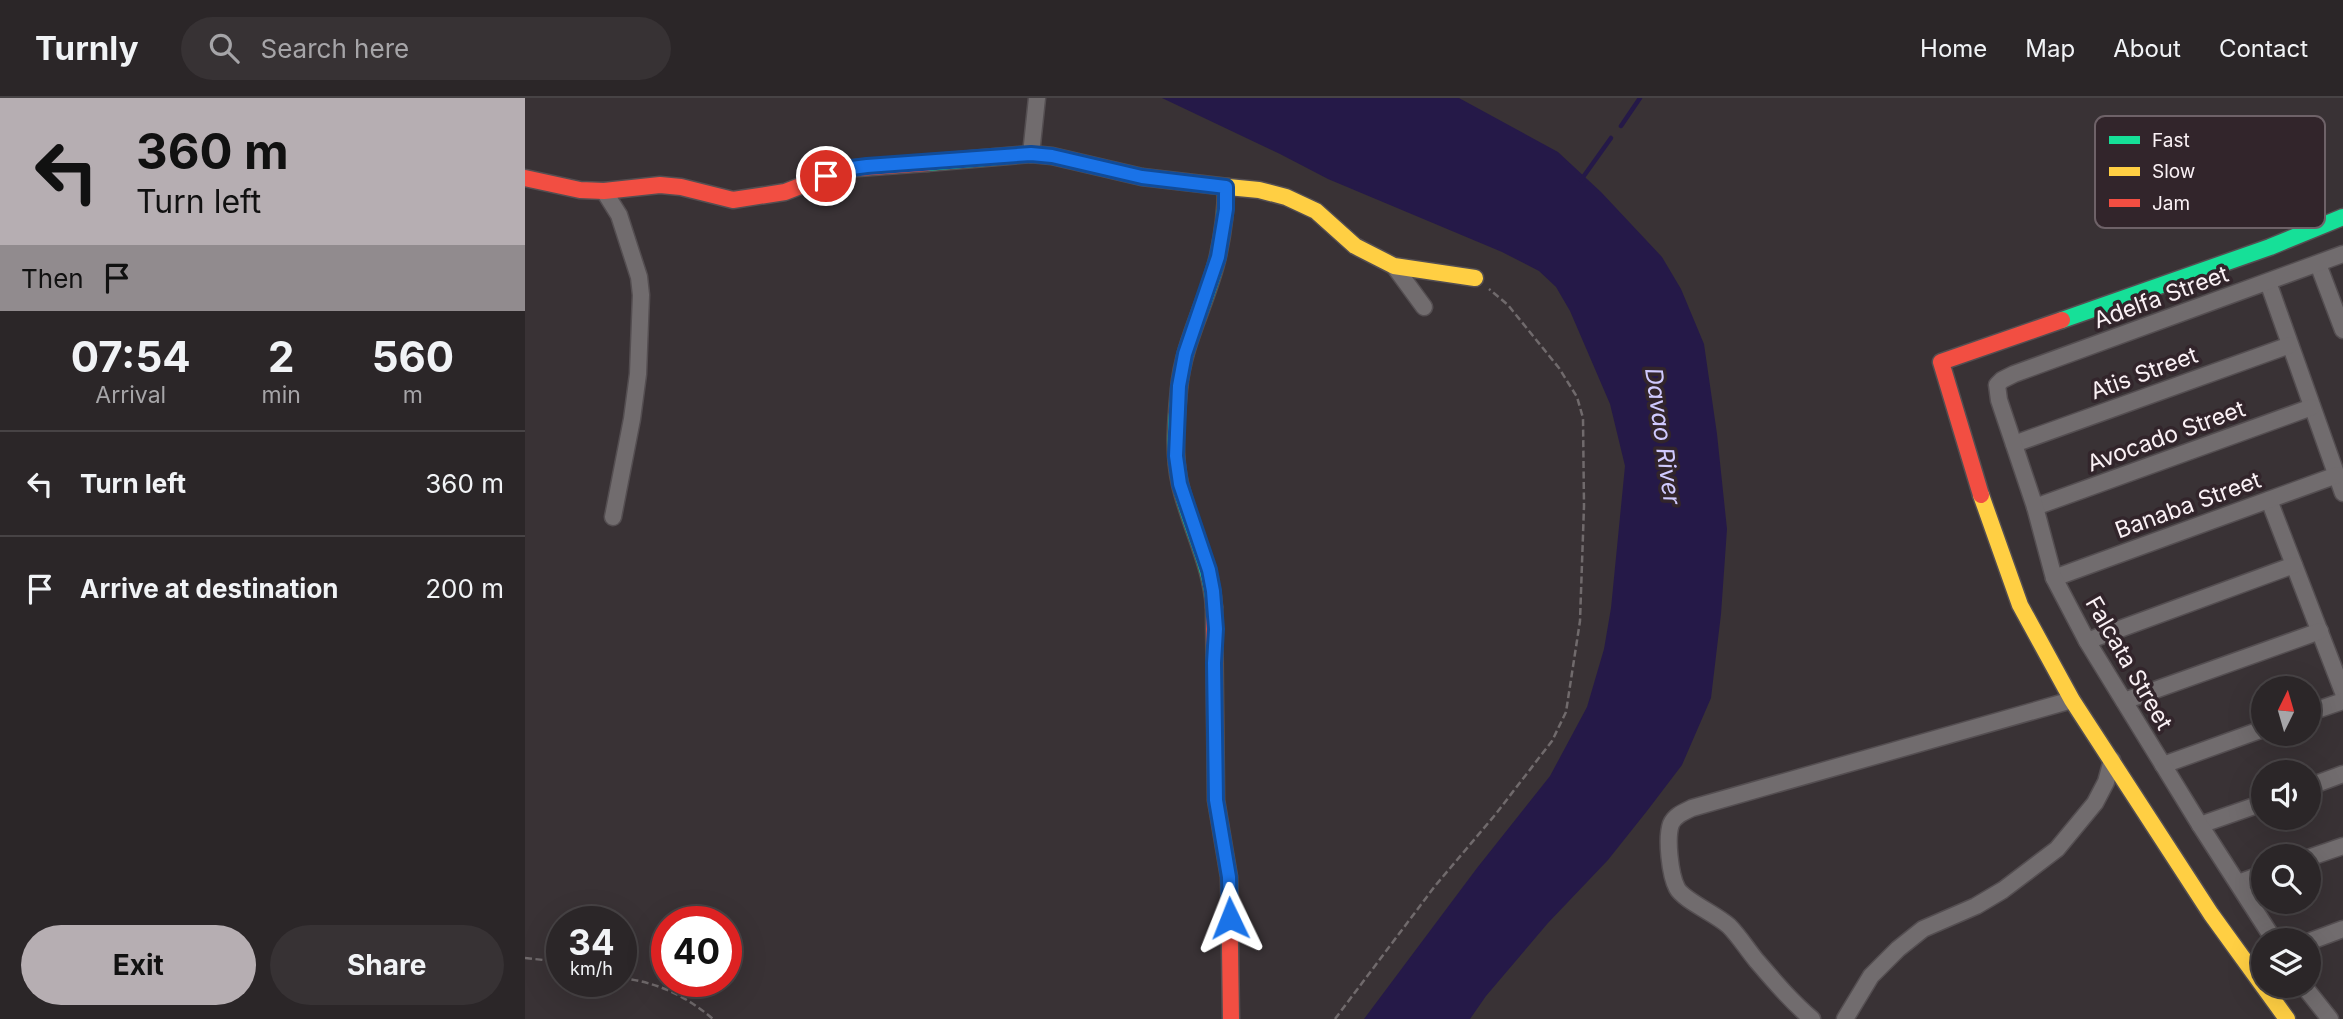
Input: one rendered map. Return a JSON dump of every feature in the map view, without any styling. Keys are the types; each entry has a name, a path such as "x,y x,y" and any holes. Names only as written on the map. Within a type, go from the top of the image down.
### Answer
{"street":[{"path":"1031,154 1037,98"},
{"path":"525,178 580,190 604,191 660,185 681,187 733,200 785,192 844,169 990,156 1052,156 1142,177 1259,190 1316,211 1355,246 1394,265 1475,278"},
{"path":"1226,187 1226,209 1218,257 1185,354 1179,386 1176,456 1180,484 1209,570 1213,591 1216,629 1216,800 1229,877 1231,1019"},
{"path":"604,191 619,215 639,277 641,295 638,374 613,517"},
{"path":"2325,224 2343,217"},
{"path":"2287,1019 2211,914 2072,700 2020,605 2007,572 1941,362 2270,247 2316,228"},
{"name":"Adelfa Street","path":"1997,385 2014,374 2343,254"},
{"path":"2318,264 2343,330"},
{"path":"1394,265 1424,307"},
{"path":"2268,282 2343,493"},
{"name":"Atis Street","path":"2014,444 2290,345"},
{"name":"Falcata Street","path":"1997,385 1999,400 2035,507 2055,578 2087,641 2266,928"},
{"name":"Avocado Street","path":"2035,507 2312,407"},
{"name":"Banaba Street","path":"2055,578 2337,475"},
{"path":"2269,500 2343,692"},
{"path":"2087,641 2294,565"},
{"path":"2124,701 2320,631"},
{"path":"1812,1019 1782,991 1730,927 1678,891 1674,881 1669,839 1671,824 1679,814 1692,808 2072,700"},
{"path":"2321,709 2343,701"},
{"path":"2163,765 2251,733"},
{"path":"1845,1019 1871,976 1898,949 1923,929 1976,906 2003,890 2057,849 2095,803 2106,782 2112,760"},
{"path":"2321,782 2343,774"},
{"path":"2200,825 2251,807"},
{"path":"2321,854 2343,846"},
{"path":"2238,883 2251,878"},
{"path":"2321,937 2343,929"},
{"path":"2316,998 2334,1016"}],"path":[{"path":"1335,1019 1435,886 1496,815 1552,741 1566,712 1580,621 1584,506 1583,418 1577,397 1559,368 1508,305 1475,278"},
{"path":"525,958 546,960"},
{"path":"637,980 681,995 713,1019"}],"water":[{"name":"Davao River","path":"1162,98 1459,98 1558,152 1601,192 1662,257 1681,289 1704,344 1727,529 1711,698 1682,765 1608,860 1548,923 1470,1019 1364,1019 1550,776 1587,707 1604,649 1611,608 1625,466 1610,404 1570,311 1556,287 1539,271 1502,252 1328,179"}],"waterway":[{"path":"1621,126 1640,98"},
{"path":"1581,180 1611,138"}],"traffic: fast":[{"path":"927,163 1031,154 1052,156 1142,177 1228,187"},
{"path":"1214,607 1205,561 1180,484 1176,437 1181,372 1218,256 1226,187"},
{"path":"2325,224 2343,217"},
{"path":"2062,320 2270,247 2316,228"}],"traffic: slow":[{"path":"1228,187 1259,190 1286,197 1316,211 1355,246 1394,266 1475,278"},
{"path":"1981,495 2020,605 2072,700 2211,914 2287,1019"}],"traffic: jam":[{"path":"525,178 580,190 604,191 660,185 681,187 733,200 785,192 844,169 927,163"},
{"path":"1981,495 1941,362 2062,320"},
{"path":"1214,607 1216,800 1229,877 1231,1019"}],"route":[{"path":"826,176 844,169 867,166 1031,154 1052,156 1142,177 1226,187 1226,209 1218,257 1185,354 1179,386 1176,456 1180,484 1193,518 1213,591 1216,629 1216,800 1229,877 1230,918"}]}
